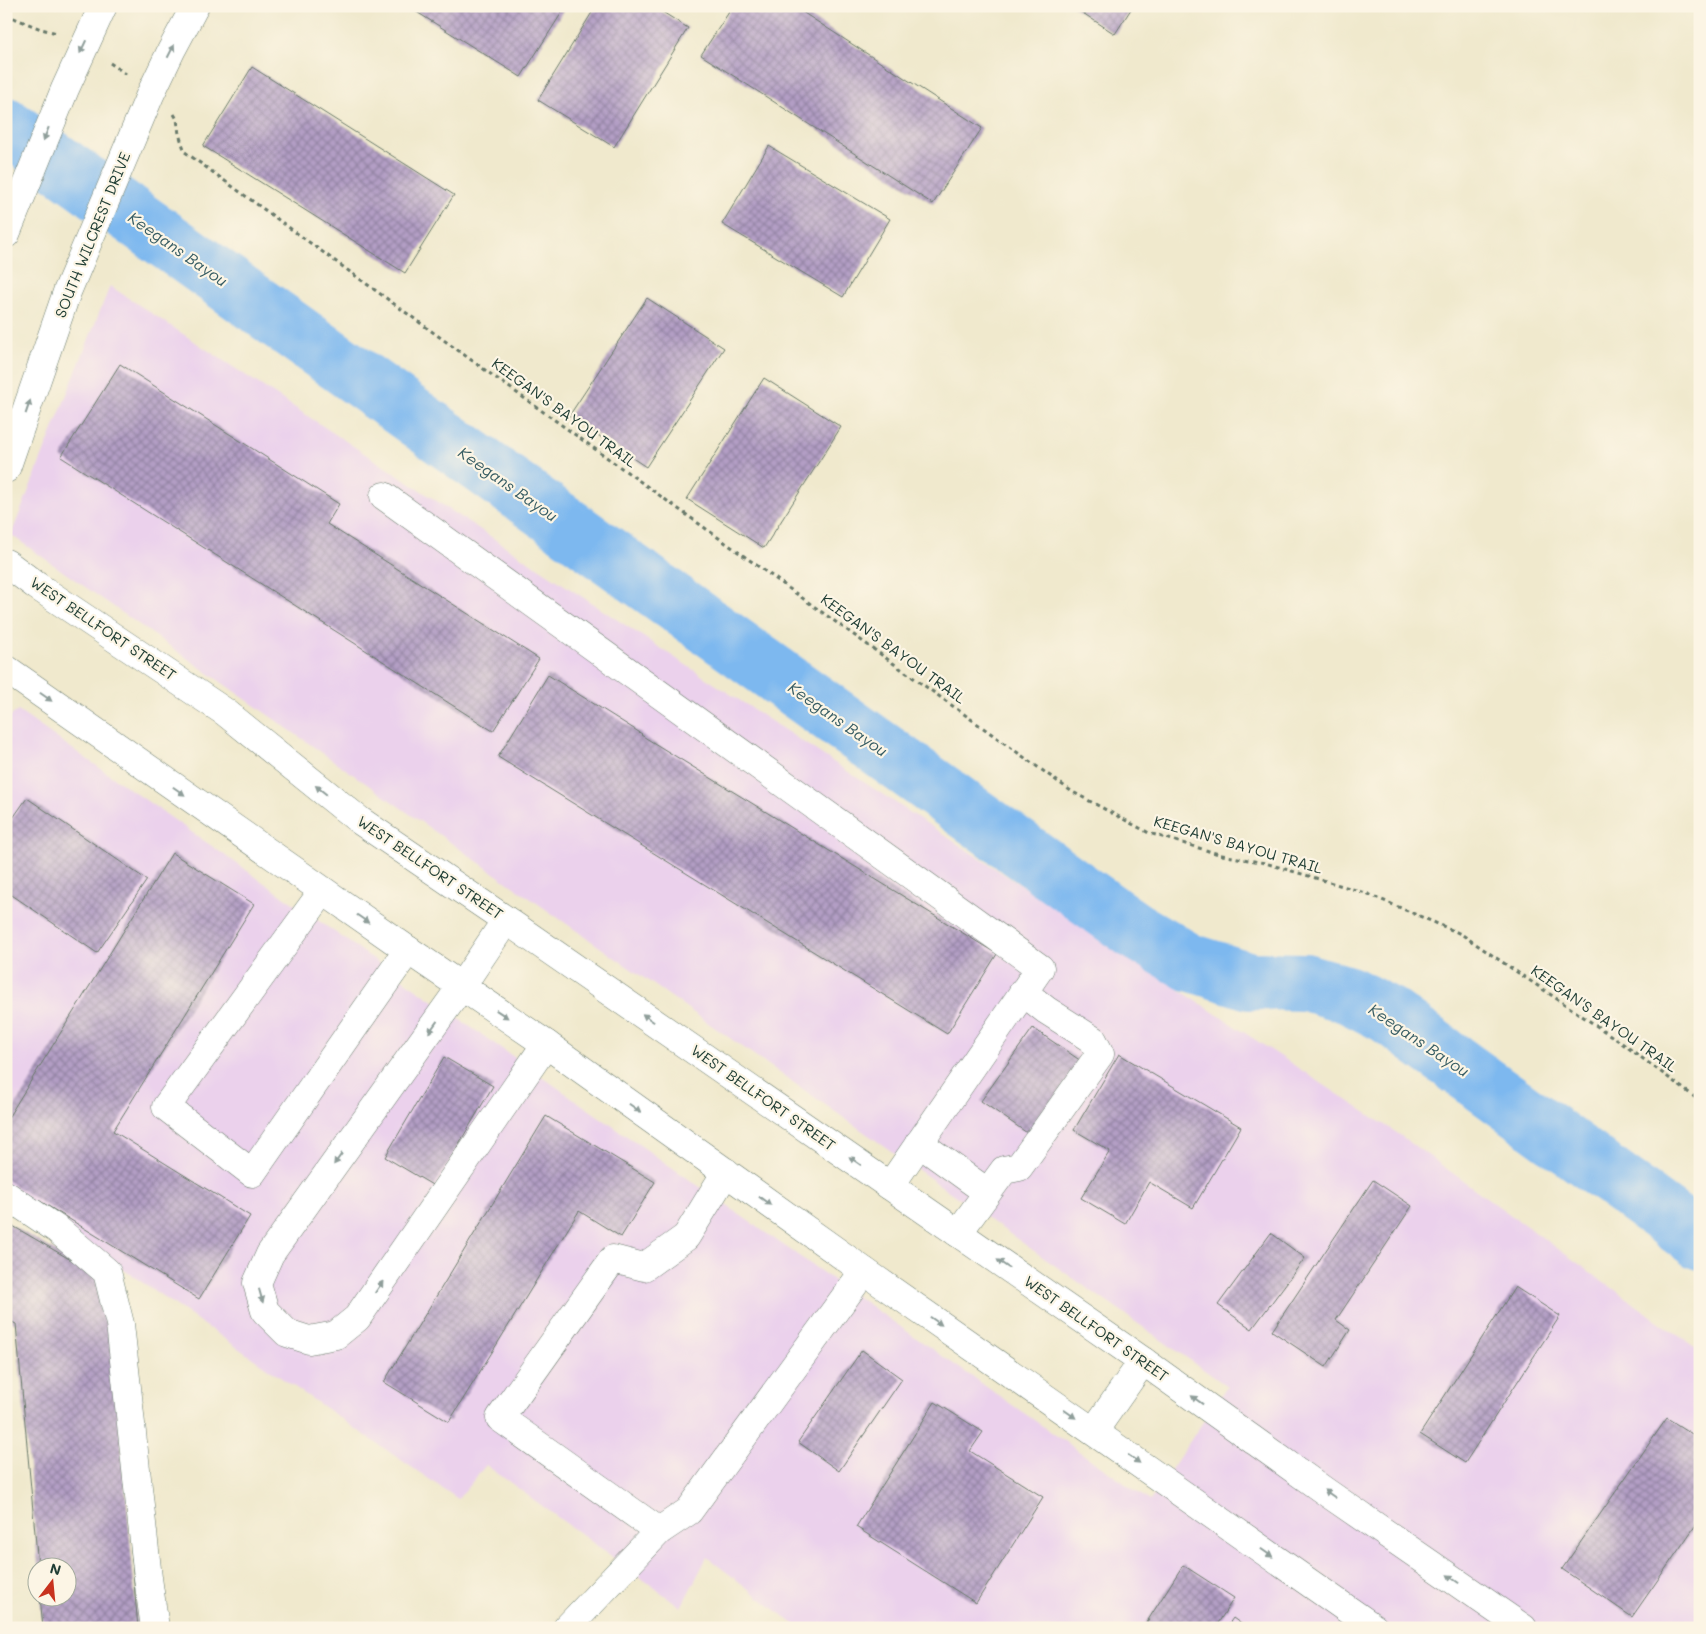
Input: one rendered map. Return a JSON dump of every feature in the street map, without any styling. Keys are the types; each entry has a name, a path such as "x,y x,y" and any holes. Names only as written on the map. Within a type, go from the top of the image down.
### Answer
{"main road":[{"path":"7,232 65,89 103,6"},
{"name":"SOUTH WILCREST DRIVE","path":"6,469 67,292 150,95 194,6"},
{"path":"384,496 1040,968 890,1186"},
{"name":"WEST BELLFORT STREET","path":"6,563 37,586 225,712 359,820 958,1233 1523,1628"},
{"path":"6,669 461,987 546,1044 864,1271 1374,1628"},
{"path":"323,891 166,1107 252,1172 408,950"},
{"path":"506,920 461,987 270,1254 257,1283 265,1312 287,1333 309,1340 336,1335 357,1318 546,1044"},
{"path":"958,1233 1004,1170 1019,1168 1100,1054 1093,1040 1022,992"},
{"path":"919,1143 988,1192"},
{"path":"659,1531 500,1418 613,1259 644,1267 686,1237 726,1172"},
{"path":"6,1195 58,1230 107,1272 120,1324 154,1628"},
{"path":"567,1628 659,1531 689,1511 864,1271"},
{"path":"1094,1431 1143,1362"}],"path":[{"name":"KEEGAN'S BAYOU TRAIL","path":"150,95 170,108 174,113 185,152 1071,791 1149,833 1222,855 1265,863 1366,893 1461,934 1619,1041 1700,1101"}],"shaded area":[{"path":"110,286 1397,1133 1700,1351 1700,1628 799,1628 707,1557 681,1607 486,1465 458,1499 6,1189 6,719 18,711 1150,1501 1227,1386 11,535"}],"building":[{"path":"407,6 566,6 521,77"},
{"path":"596,6 653,6 688,28 614,147 538,100"},
{"path":"733,6 793,6 982,128 933,204 701,55"},
{"path":"1072,6 1133,6 1115,34"},
{"path":"252,67 454,195 405,273 203,146"},
{"path":"769,146 890,219 843,297 722,224"},
{"path":"647,298 724,348 646,467 569,416"},
{"path":"120,364 339,504 327,524 539,659 493,731 61,457"},
{"path":"764,378 841,427 764,548 687,499"},
{"path":"548,675 641,735 997,954 947,1034 498,757"},
{"path":"27,798 147,880 97,953 6,891 6,828"},
{"path":"172,853 254,904 113,1131 250,1216 199,1299 6,1180 6,1121"},
{"path":"1033,1028 1081,1061 1030,1135 981,1101"},
{"path":"1119,1054 1241,1127 1193,1208 1149,1182 1125,1224 1081,1198 1110,1151 1074,1130"},
{"path":"444,1057 493,1086 434,1186 385,1157"},
{"path":"546,1116 655,1182 621,1237 579,1211 449,1422 384,1382"},
{"path":"1373,1180 1412,1206 1336,1320 1350,1330 1326,1367 1272,1331"},
{"path":"6,1222 107,1281 138,1628 43,1628 41,1606 78,1606 78,1556 37,1556 16,1324 6,1319"},
{"path":"1271,1233 1305,1258 1252,1329 1218,1305"},
{"path":"1515,1287 1560,1316 1465,1463 1420,1434"},
{"path":"862,1350 902,1379 839,1471 798,1442"},
{"path":"935,1402 983,1432 970,1451 1043,1497 976,1603 856,1527"},
{"path":"1667,1418 1700,1439 1700,1519 1632,1617 1562,1569"},
{"path":"1183,1565 1234,1598 1215,1628 1143,1628"},
{"path":"1233,1618 1247,1628 1226,1628"}],"waterway":[{"name":"Keegans Bayou","path":"6,126 1134,930 1189,962 1250,981 1305,982 1349,995 1388,1015 1700,1241"}]}
